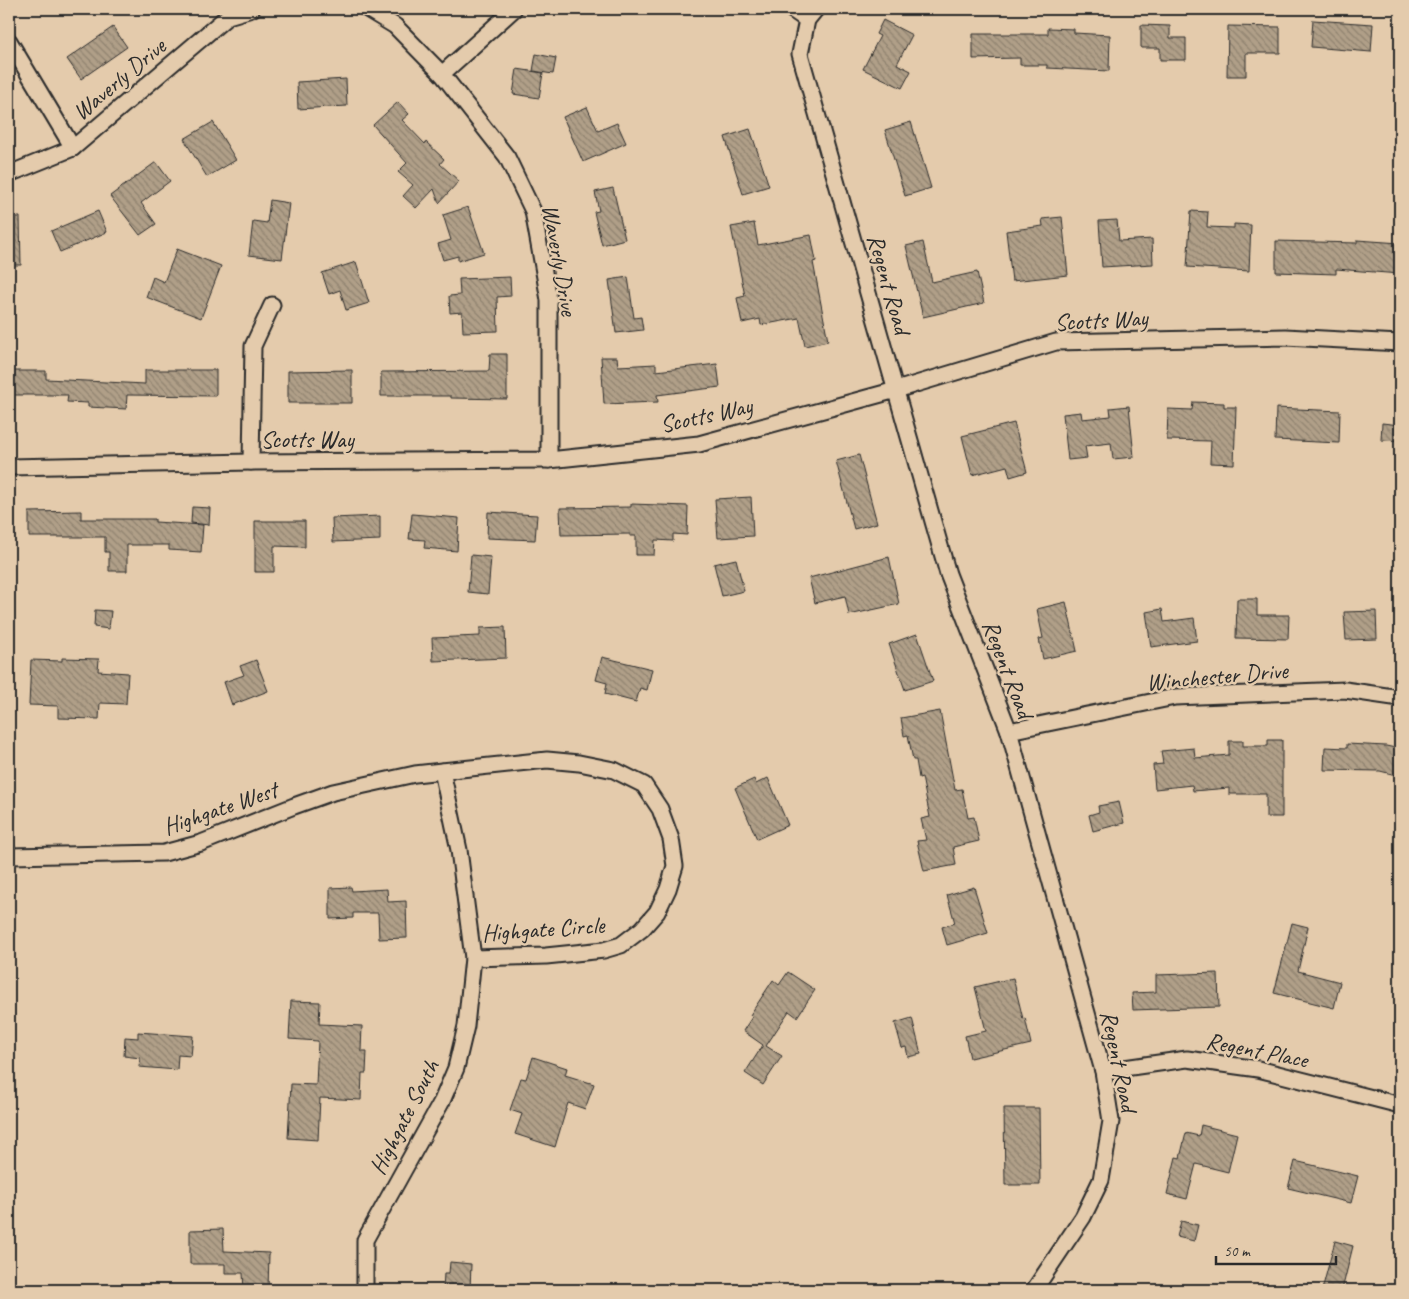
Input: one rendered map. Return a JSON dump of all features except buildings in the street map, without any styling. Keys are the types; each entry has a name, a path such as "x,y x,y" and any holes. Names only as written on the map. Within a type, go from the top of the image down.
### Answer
{"street":[{"name":"Waverly Drive","path":"9,174 73,148 228,16 252,9"},
{"name":"Waverly Drive","path":"367,9 396,26 442,74 507,157 533,211 549,300 550,460"},
{"path":"442,74 514,9"},
{"path":"791,9 811,14"},
{"name":"Regent Road","path":"811,14 800,54 948,574 1009,731 1103,1071 1111,1121 1101,1180 1083,1217 1034,1290"},
{"path":"9,41 73,148"},
{"path":"251,462 253,346 272,305"},
{"name":"Scotts Way","path":"9,467 251,462 550,460 699,444 896,390 1056,342 1285,337 1400,343"},
{"name":"Winchester Drive","path":"1009,731 1174,697 1345,690 1400,698"},
{"name":"Highgate Circle","path":"547,760 579,763 614,770 644,785 660,809 671,840 675,866 668,890 657,912 642,929 621,945 604,950 546,956 473,958 459,850 442,771 547,760"},
{"name":"Highgate West","path":"9,856 164,853 201,843 333,792 415,774 442,771"},
{"name":"Highgate South","path":"365,1290 365,1240 442,1101 456,1068 466,1026 473,958"},
{"name":"Regent Place","path":"1103,1071 1187,1059 1258,1070 1400,1105"}]}
